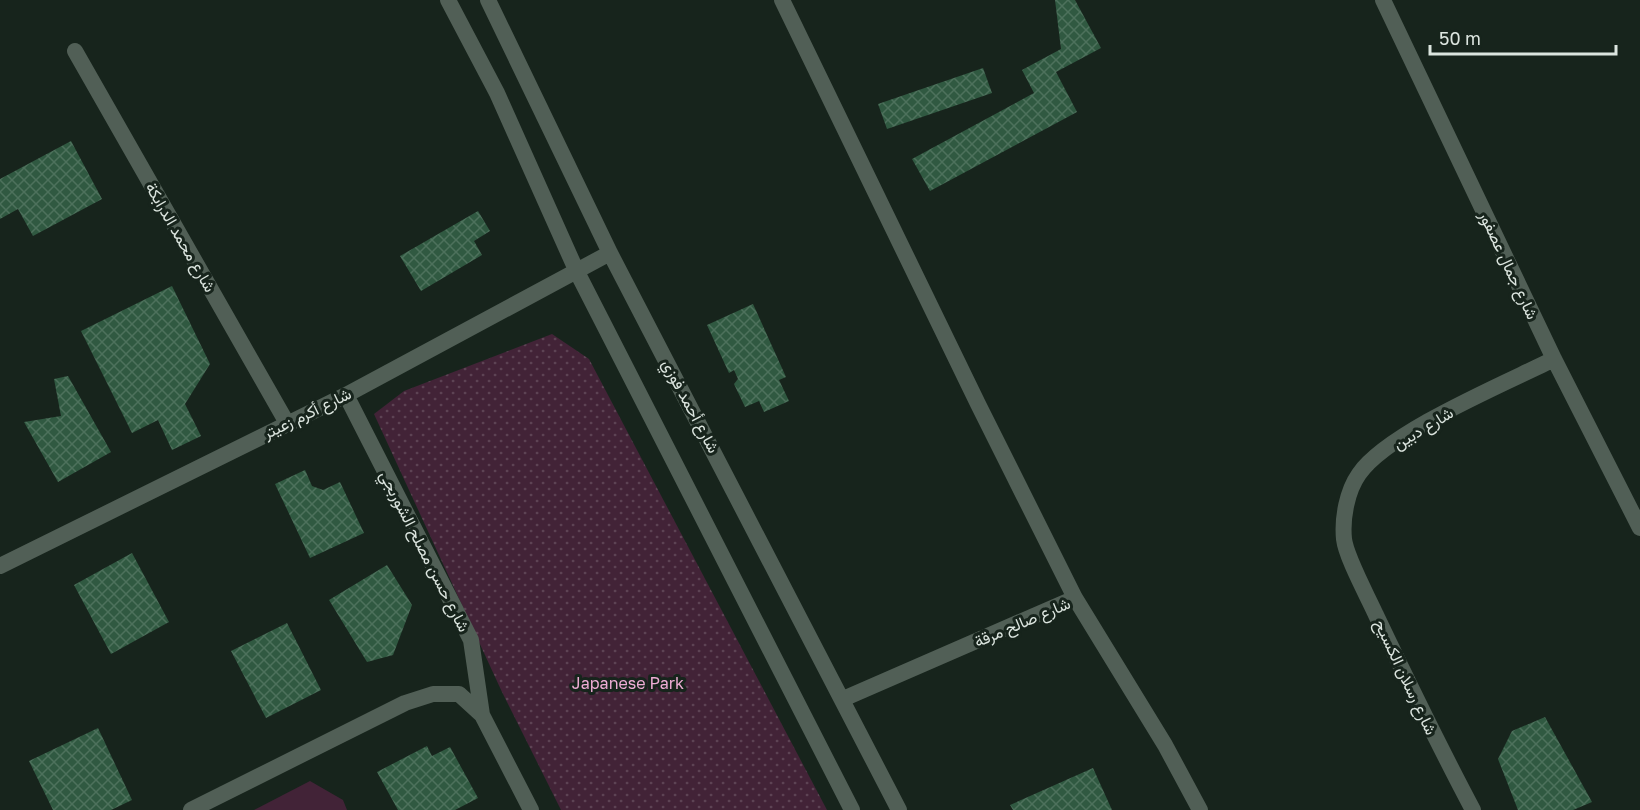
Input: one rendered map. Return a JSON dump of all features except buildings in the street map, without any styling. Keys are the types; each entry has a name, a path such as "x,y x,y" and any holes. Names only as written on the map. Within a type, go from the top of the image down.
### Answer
{"street":[{"path":"448,0 497,93 577,272 852,810"},
{"name":"شارع أحمد فوزي","path":"488,0 610,253 899,810"},
{"path":"782,0 978,404 1076,598"},
{"name":"شارع جمال عصفور","path":"1383,0 1554,358 1640,528"},
{"name":"شارع محمد الدرابكة","path":"75,51 287,423"},
{"name":"شارع أكرم زعيتر","path":"0,566 346,394 610,253"},
{"name":"شارع دبين","path":"1344,540 1351,488 1360,472 1379,454 1407,434 1554,358"},
{"name":"شارع حسن مصلح الشوربجي","path":"346,394 471,640 482,715 531,810"},
{"name":"شارع رسلان الكسيح","path":"1344,540 1367,596 1423,714 1473,810"},
{"name":"شارع صالح مرقة","path":"843,699 1076,598 1165,745 1200,810"},
{"name":"شارع حسن مصلح الشوربجي","path":"192,810 405,703 433,694 459,694 482,715"}],"green space":[{"name":"Japanese Park","path":"552,334 589,359 827,810 561,810 502,692 374,414 404,391"},
{"path":"310,781 343,800 347,810 254,810"}]}
